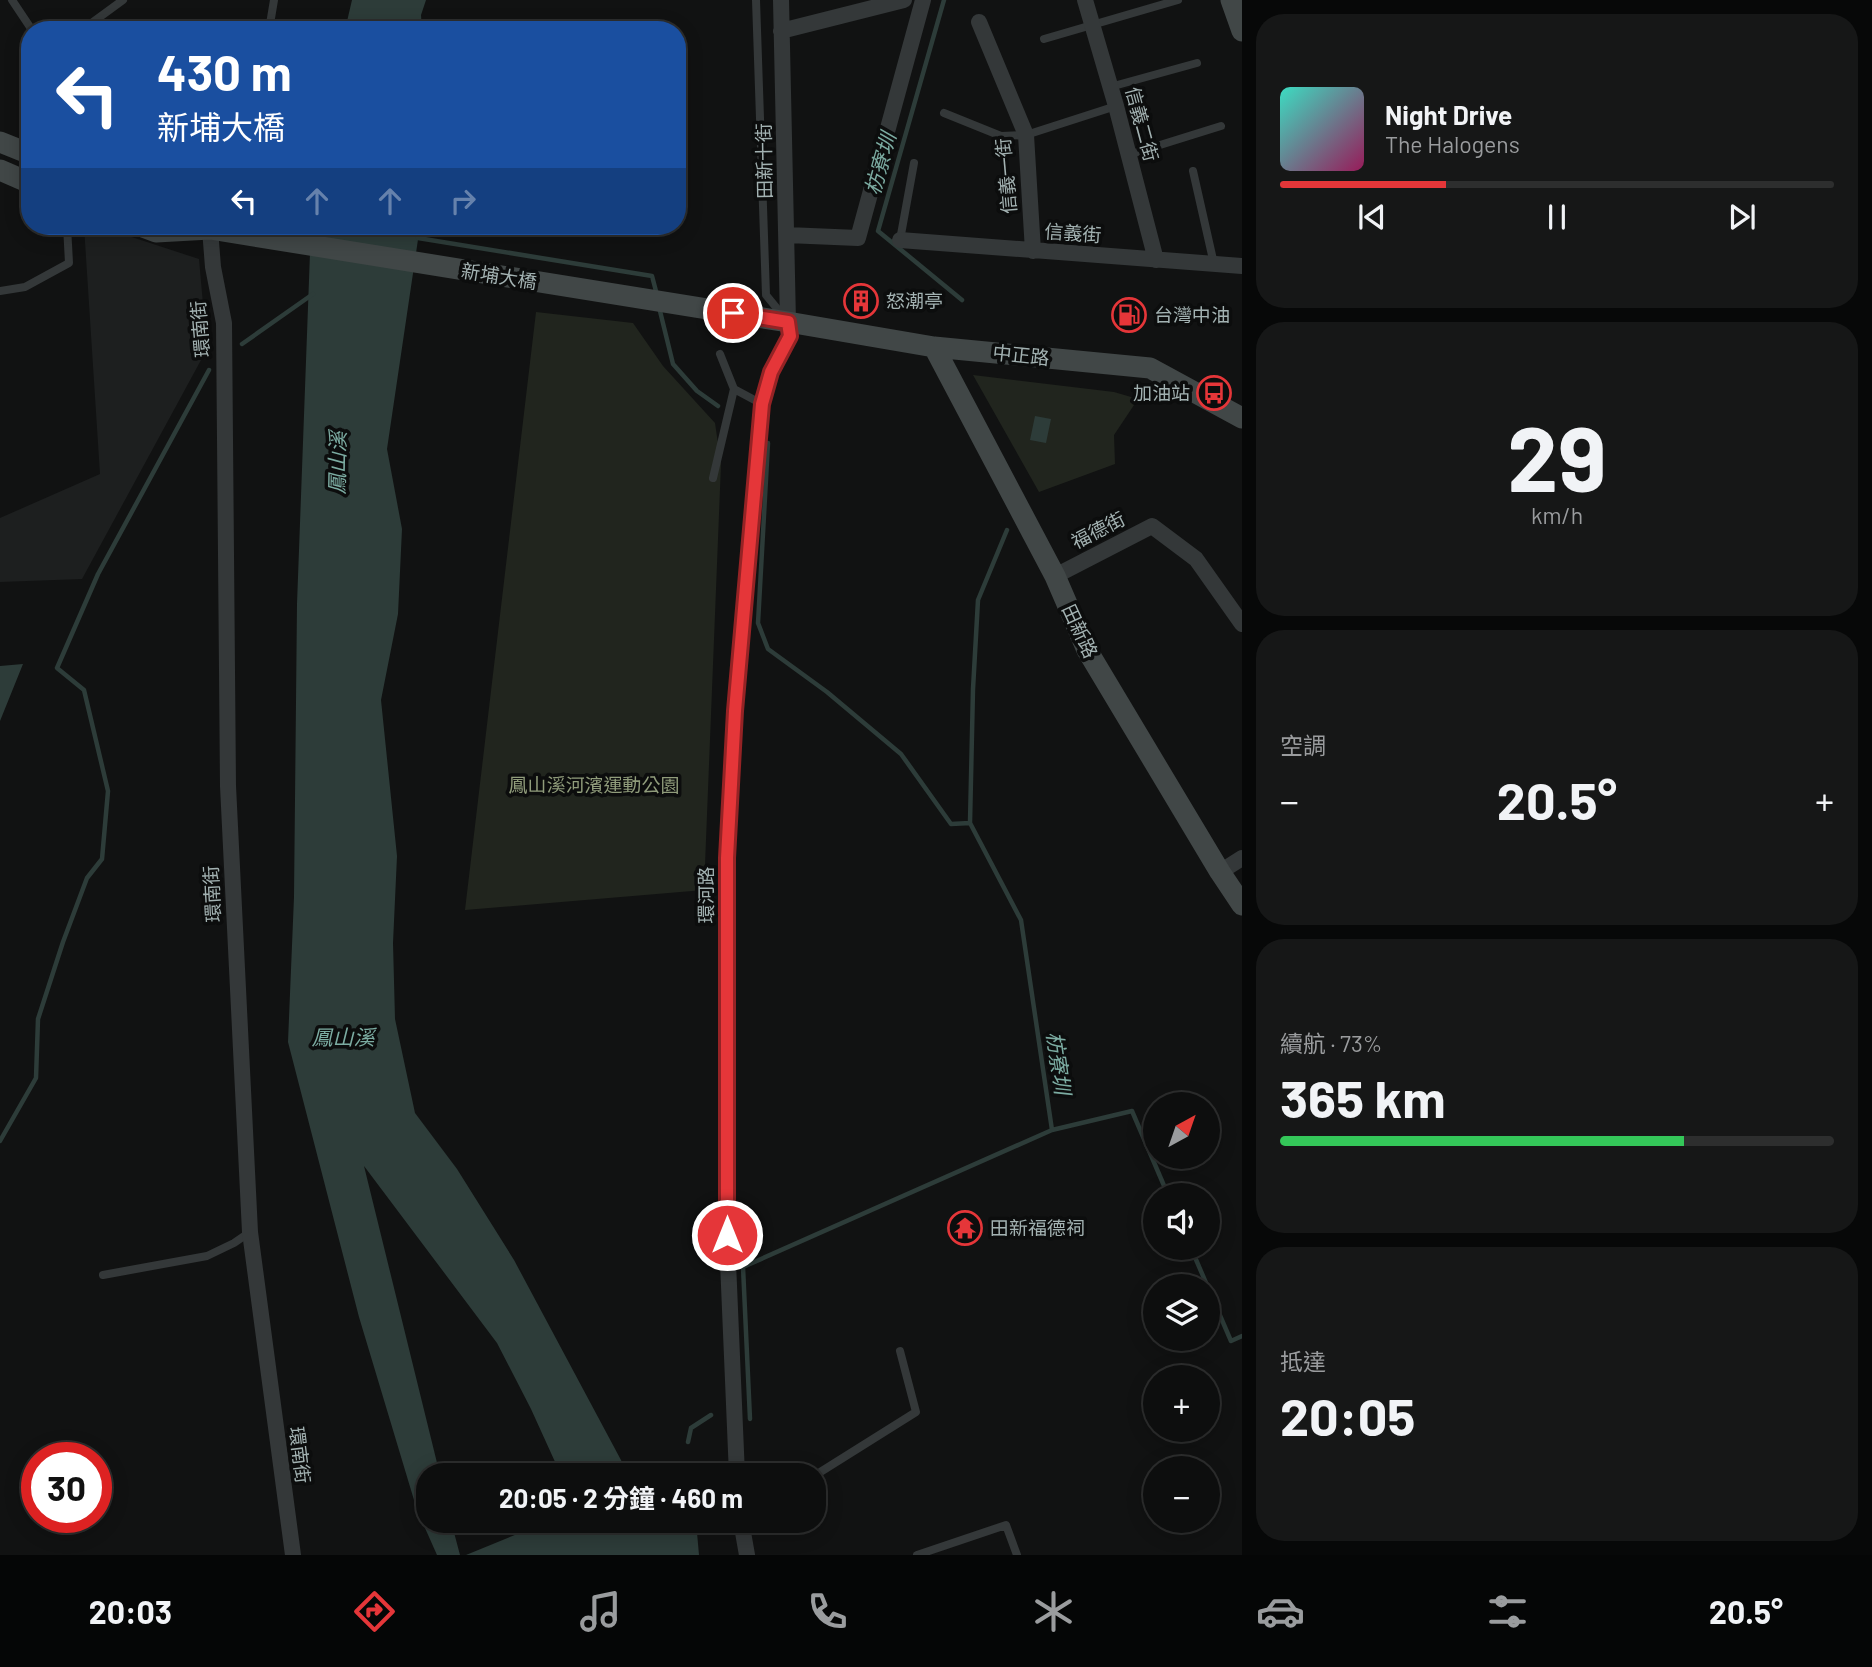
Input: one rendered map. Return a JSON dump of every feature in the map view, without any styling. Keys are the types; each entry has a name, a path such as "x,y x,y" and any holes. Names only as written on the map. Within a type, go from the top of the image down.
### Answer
{"main road":[{"path":"0,142 21,150"},
{"path":"0,170 21,179"},
{"name":"新埔大橋","path":"258,235 788,322"},
{"name":"中正路","path":"788,322 934,347 1150,368 1242,418"},
{"name":"田新路","path":"934,347 1055,576 1087,650 1242,905"}],"street":[{"name":"田新十街","path":"781,0 788,322"},
{"path":"781,32 904,0"},
{"path":"787,235 858,238 923,0"},
{"name":"信義二街","path":"1085,0 1156,260"},
{"name":"信義一街","path":"979,22 1026,135 1033,251"},
{"name":"環南街","path":"210,235 224,323 228,786 250,1232 293,1555"},
{"name":"信義街","path":"900,240 1242,266"},
{"name":"環河路","path":"736,1463 728,1262 727,858 735,711 762,404 771,372 790,336 788,322"},
{"name":"福德街","path":"1055,576 1152,526 1196,559 1242,624"},
{"path":"1220,872 1242,858"},
{"path":"743,1533 747,1555"}],"lane":[{"path":"12,0 26,21"},
{"path":"94,21 123,0"},
{"path":"270,21 274,0"},
{"path":"756,0 766,295 788,322"},
{"path":"1044,39 1178,0"},
{"path":"1110,87 1197,63"},
{"path":"944,113 1001,136 1026,135 1115,106"},
{"path":"1128,155 1222,126"},
{"path":"900,240 914,163"},
{"path":"1193,171 1214,264"},
{"path":"0,291 25,287 69,263 67,235"},
{"path":"713,478 734,389 720,354"},
{"path":"734,389 762,404"},
{"path":"103,1275 207,1256 250,1232"},
{"path":"826,1468 916,1412 900,1351"},
{"path":"917,1555 1006,1525 1017,1555"}],"shaded area":[{"path":"85,235 126,235 199,259 207,349 82,579 0,582 0,518 100,474"}],"green space":[{"name":"鳳山溪河濱運動公園","path":"536,312 633,323 663,366 715,423 721,464 704,890 465,910"},
{"path":"973,375 1114,392 1138,399 1114,435 1115,464 1039,492"}],"water":[{"path":"352,0 426,0 421,21 347,21"},
{"name":"鳳山溪","path":"311,235 419,235 387,449 402,529 398,614 381,700 397,856 393,943 395,1019 415,1113 457,1169 514,1260 623,1463 556,1463 497,1343 364,1166 437,1463 416,1463 416,1507 359,1317 288,1042 294,897 297,604"},
{"path":"1035,416 1051,419 1046,443 1030,440"},
{"path":"23,664 0,721 0,666"},
{"name":"鳳山溪","path":"427,1533 454,1533 460,1555 437,1555"},
{"path":"520,1533 697,1533 699,1555 466,1555"}],"waterway":[{"name":"枋寮圳","path":"944,0 878,231 962,300"},
{"path":"418,238 652,276 657,295"},
{"path":"242,344 313,294"},
{"path":"659,307 673,364 697,391 718,406"},
{"path":"0,1141 36,1078 38,1019 87,878 102,859 108,791 84,690 57,668 98,574 209,370"},
{"path":"768,443 758,623 768,649 827,692 901,754 951,824 970,823"},
{"name":"枋寮圳","path":"1007,530 978,600 970,823 1021,920 1052,1130"},
{"name":"枋寮圳","path":"750,1419 743,1267 1052,1130 1132,1111 1163,1183"},
{"path":"1196,1260 1231,1341 1242,1336"},
{"name":"枋寮圳","path":"688,1442 691,1428 711,1415"}],"place":[{"name":"怒潮亭","path":"861,301"},
{"name":"台灣中油","path":"1129,315"},
{"name":"加油站","path":"1214,393"},
{"name":"田新福德祠","path":"965,1228"}],"route":[{"path":"727,1235 727,858 735,711 762,404 771,372 790,336 788,322 733,313"}]}
